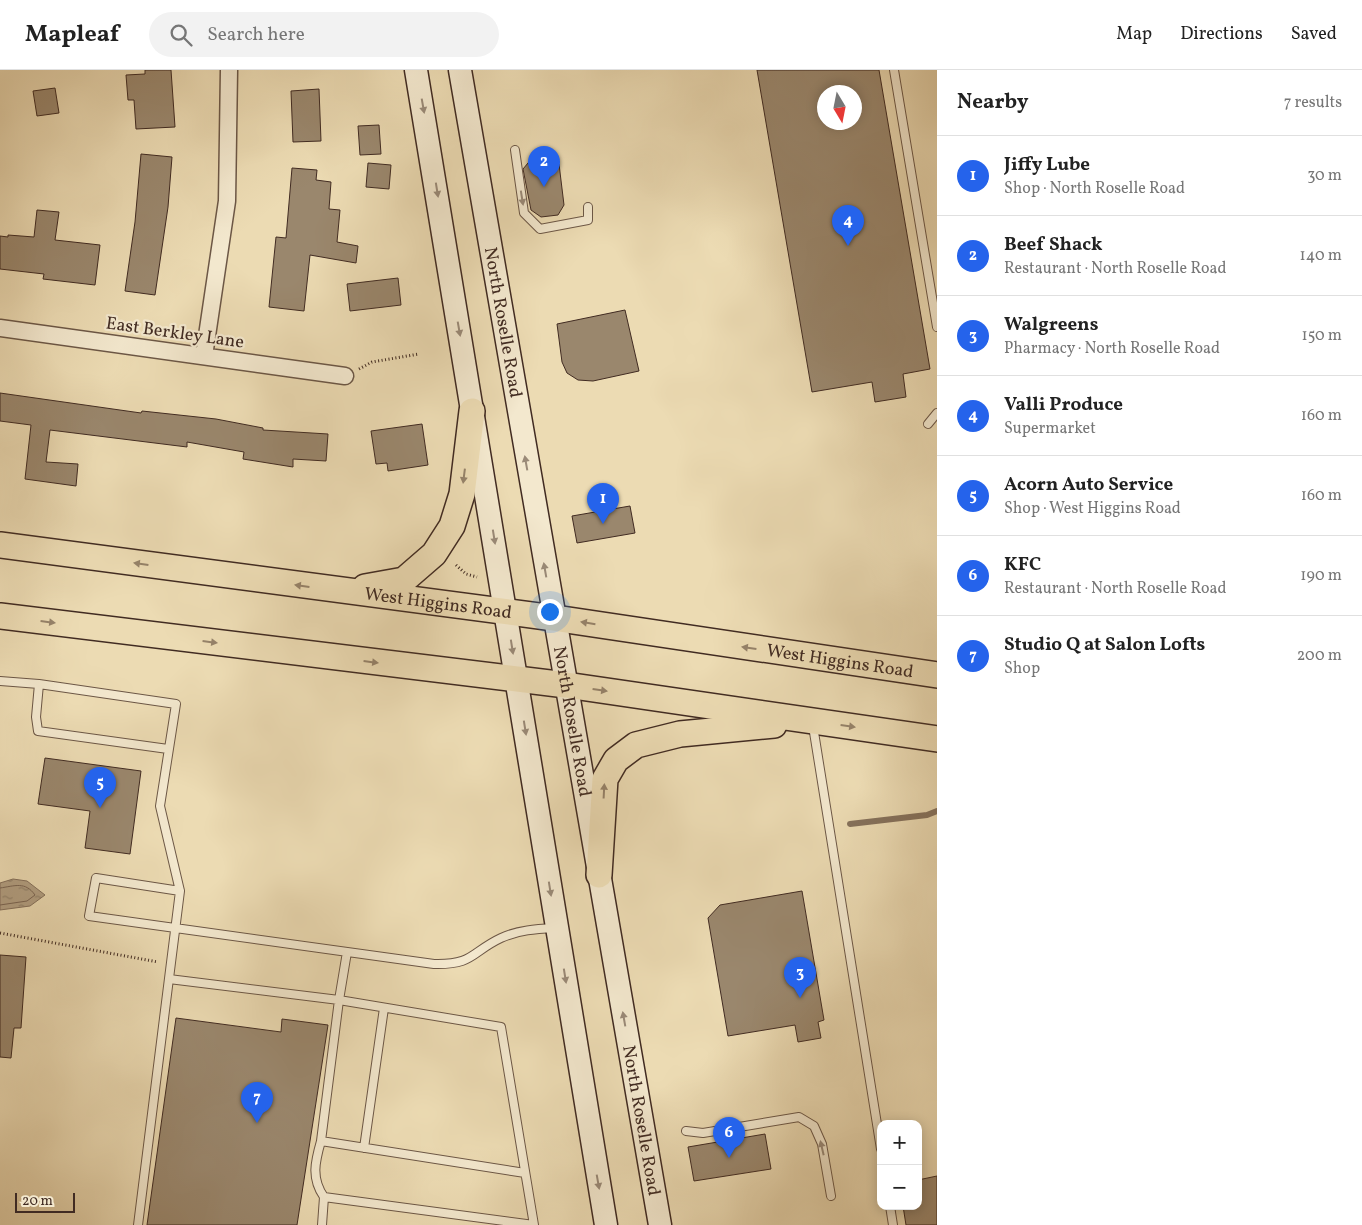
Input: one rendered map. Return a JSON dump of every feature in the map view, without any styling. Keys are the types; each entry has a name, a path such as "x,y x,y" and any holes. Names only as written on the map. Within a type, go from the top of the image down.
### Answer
{"main road":[{"path":"416,70 606,1225"},
{"name":"North Roselle Road","path":"460,70 660,1225"},
{"path":"344,591 404,580 434,554 452,526 462,494 472,411"},
{"name":"West Higgins Road","path":"0,545 554,618 937,675"},
{"path":"0,616 566,685 937,739"},
{"path":"599,875 605,779 616,760 636,745 680,734 813,721"}],"street":[{"path":"204,356 227,201 229,70"},
{"name":"East Berkley Lane","path":"0,328 345,376"}],"lane":[{"path":"894,70 937,327"},
{"path":"514,150 524,213 540,229 588,220 588,207"},
{"path":"928,424 937,413"},
{"path":"0,681 39,684 176,704 160,806 180,891 138,1225"},
{"path":"39,684 36,717 38,731 168,749"},
{"path":"813,721 877,1123"},
{"path":"180,891 96,878 89,916 434,964 456,965 473,957 501,938 532,929 557,928"},
{"path":"322,1225 324,1197 315,1185 316,1160 347,952"},
{"path":"169,979 339,1000 501,1027 534,1225 324,1197"},
{"path":"364,1148 384,1008"},
{"path":"686,1131 703,1134 799,1117 814,1126 822,1144 831,1196"},
{"path":"320,1141 525,1173"},
{"path":"891,1210 893,1225"}],"path":[{"path":"345,376 372,362 419,354"},
{"path":"456,565 466,574 477,577"},
{"path":"0,933 171,963"}],"water":[{"path":"13,879 27,881 45,895 30,906 0,910 0,883"}],"building":[{"path":"145,70 171,70 175,127 136,129 134,100 128,100 126,75 145,74"},
{"path":"757,70 879,70 930,369 903,374 906,397 875,402 872,382 812,392"},
{"path":"55,88 59,113 37,116 33,91"},
{"path":"319,89 321,141 293,142 291,91"},
{"path":"379,125 381,154 360,155 358,126"},
{"path":"141,154 172,157 168,207 155,295 125,291 135,222"},
{"path":"548,155 559,164 564,205 558,215 541,217 531,210 523,169 533,157"},
{"path":"368,163 391,165 389,189 366,187"},
{"path":"292,168 317,170 316,180 331,182 329,209 340,210 337,242 358,246 356,263 310,255 304,311 269,307 276,237 286,238"},
{"path":"37,210 59,212 55,240 100,245 95,285 43,279 44,274 0,269 0,236 34,237"},
{"path":"398,278 401,305 350,311 347,284"},
{"path":"625,310 639,371 593,381 578,380 567,373 562,362 557,324"},
{"path":"0,393 141,413 142,411 216,419 263,428 263,430 328,434 326,461 293,459 293,467 243,459 244,452 187,442 187,447 50,430 46,462 78,464 76,486 25,479 31,425 0,421"},
{"path":"422,424 428,465 388,471 387,463 376,464 371,431"},
{"path":"630,506 635,533 577,543 572,516"},
{"path":"45,758 141,771 130,854 85,848 90,811 38,804"},
{"path":"802,891 824,1020 818,1022 821,1038 798,1042 795,1025 728,1036 708,918 720,905"},
{"path":"0,955 26,957 21,1028 14,1028 11,1058 0,1057"},
{"path":"176,1018 281,1032 282,1019 328,1025 297,1225 147,1225"},
{"path":"765,1134 771,1169 694,1181 688,1147"},
{"path":"937,1176 937,1225 906,1225 904,1210 922,1210 922,1179"}],"waterway":[{"path":"850,824 927,815 937,811"}],"place":[{"name":"Beef Shack","path":"544,187"},
{"name":"Valli Produce","path":"848,246"},
{"name":"Jiffy Lube","path":"603,524"},
{"name":"Acorn Auto Service","path":"100,808"},
{"name":"Walgreens","path":"800,998"},
{"name":"Studio Q at Salon Lofts","path":"257,1123"},
{"name":"KFC","path":"729,1158"}]}
